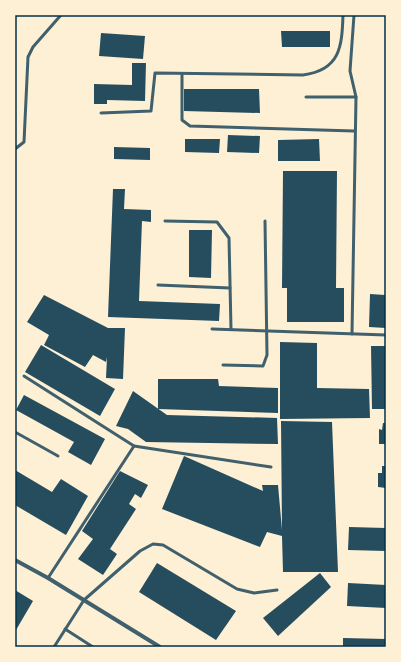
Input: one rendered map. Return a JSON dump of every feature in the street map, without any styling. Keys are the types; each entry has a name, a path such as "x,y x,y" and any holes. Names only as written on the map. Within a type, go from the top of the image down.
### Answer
{"street":[{"path":"16,561 48,578 160,647"}],"lane":[{"path":"15,150 24,142 28,57 33,47 61,15"},
{"path":"101,113 151,112 155,73 302,75 322,71 330,65 338,54 342,43 343,15"},
{"path":"352,334 354,131 356,97 350,71 354,15"},
{"path":"182,74 182,120 190,126 354,131"},
{"path":"306,96 356,97"},
{"path":"165,221 217,222 223,228 229,238 231,330"},
{"path":"223,365 263,366 267,355 265,221"},
{"path":"158,286 230,288"},
{"path":"212,329 386,335"},
{"path":"24,376 134,446 271,467"},
{"path":"15,432 58,456"},
{"path":"48,578 134,446"},
{"path":"54,647 84,600 140,551 153,544 163,545 238,589 254,593 277,590"},
{"path":"65,629 93,647"}],"building":[{"path":"281,31 330,31 330,47 282,47"},
{"path":"101,33 145,36 143,59 99,56"},
{"path":"132,63 146,63 145,101 107,100 107,104 94,104 94,84 132,85"},
{"path":"184,89 259,89 260,113 184,111"},
{"path":"228,135 260,136 259,153 227,152"},
{"path":"185,139 220,139 219,153 185,152"},
{"path":"319,139 320,161 278,161 278,140"},
{"path":"114,147 150,148 150,160 114,159"},
{"path":"283,171 337,171 336,288 344,288 344,322 287,322 287,288 282,288"},
{"path":"113,189 125,189 124,209 151,210 151,222 142,221 139,301 220,304 219,321 108,317"},
{"path":"189,230 212,230 211,278 189,277"},
{"path":"370,294 385,295 386,328 369,327"},
{"path":"44,295 108,328 125,328 123,379 106,378 107,357 106,362 93,355 85,367 44,345 49,335 27,322"},
{"path":"280,342 317,343 317,388 369,389 370,418 280,419"},
{"path":"41,345 115,389 100,416 25,372"},
{"path":"371,346 386,346 386,409 372,409"},
{"path":"158,379 218,379 219,386 278,388 278,413 158,409"},
{"path":"133,391 167,415 277,418 278,444 146,442 128,429 116,426"},
{"path":"24,395 105,439 91,465 68,452 74,442 16,410"},
{"path":"281,421 332,422 338,572 283,572 282,536 267,532 260,547 162,509 184,456 263,491 262,485 278,485 282,530"},
{"path":"383,423 386,423 386,444 379,444 379,429 382,430"},
{"path":"382,466 386,466 386,488 378,487 378,473 382,473"},
{"path":"15,470 52,492 61,479 88,496 66,535 15,505"},
{"path":"120,471 148,485 141,498 135,494 129,504 136,509 110,549 117,554 103,575 78,559 93,539 82,531"},
{"path":"349,527 386,528 386,551 348,550"},
{"path":"157,563 236,611 216,640 139,592"},
{"path":"320,573 331,587 278,636 263,618"},
{"path":"348,583 386,585 386,608 347,606"},
{"path":"15,590 33,601 16,630 15,629"},
{"path":"343,638 386,639 386,647 343,647"}]}
